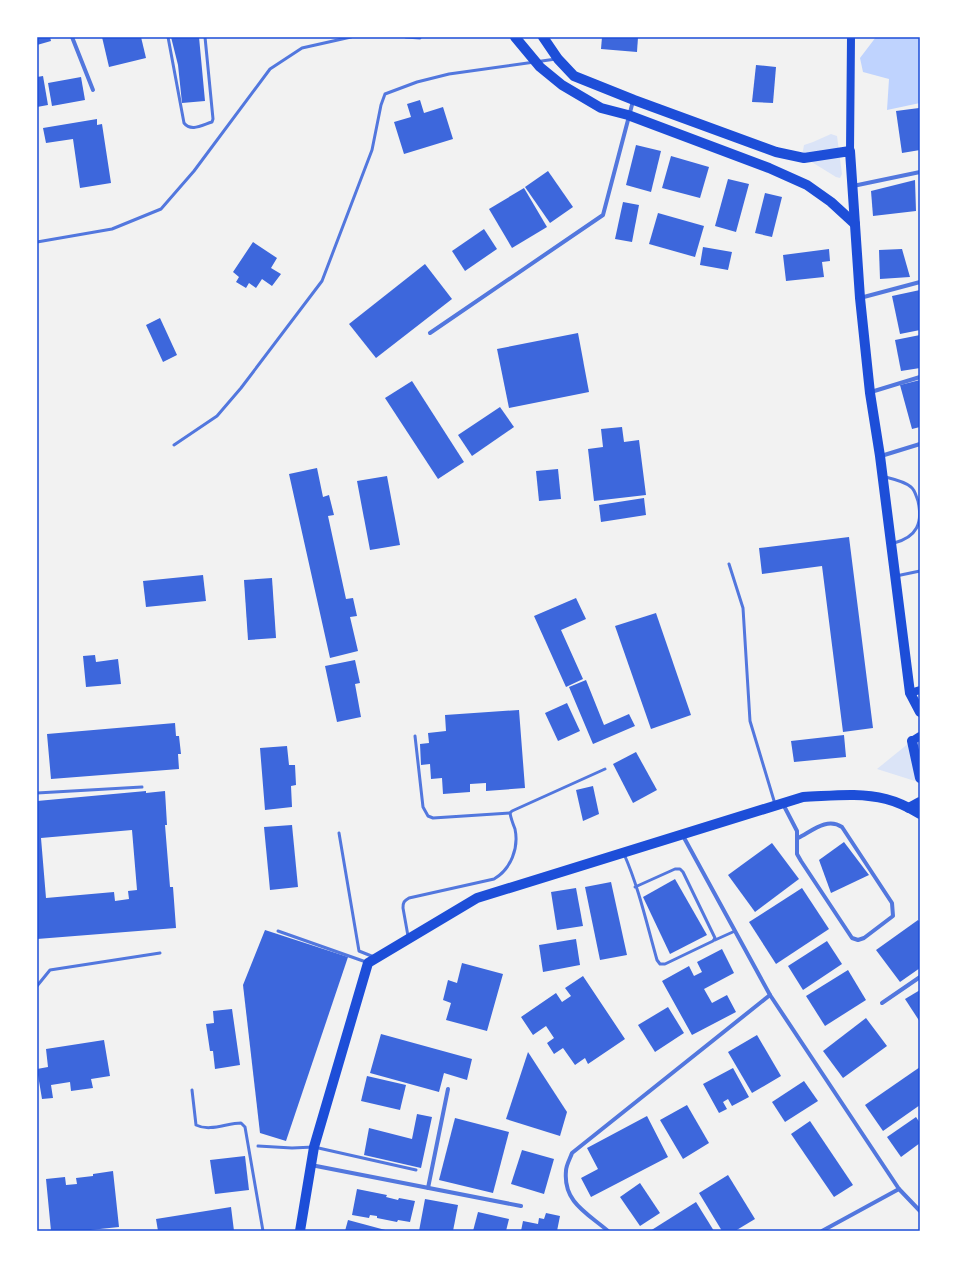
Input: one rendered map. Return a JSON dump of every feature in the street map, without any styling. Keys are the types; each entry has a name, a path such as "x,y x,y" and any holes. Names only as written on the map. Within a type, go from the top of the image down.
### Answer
{"main road":[{"path":"515,37 535,62 562,86 601,108 628,115 770,168 807,185 831,202 855,224"},
{"path":"543,37 558,58 574,76 634,100 776,152 804,158 850,152"},
{"path":"851,37 850,152 860,298 870,393 883,476 910,693 920,712"},
{"path":"910,693 920,690"},
{"path":"916,739 920,778"},
{"path":"300,1231 314,1147 372,960 477,898 803,797 860,795 887,799 920,814"},
{"path":"909,808 920,802"}],"street":[{"path":"72,37 93,90"},
{"path":"430,333 603,215 628,115 634,100"},
{"path":"853,186 920,172"},
{"path":"860,298 920,282"},
{"path":"870,393 920,377"},
{"path":"880,456 920,444"},
{"path":"779,805 797,831 797,854 852,938 858,940 864,938 893,916 892,903 842,827 836,823 830,823 798,838"},
{"path":"682,834 770,995 899,1189 920,1211"},
{"path":"882,1003 920,977"},
{"path":"608,1231 573,1202 566,1188 566,1169 572,1154 770,995"},
{"path":"428,1188 448,1089"},
{"path":"311,1165 521,1206"},
{"path":"822,1231 899,1189"}],"lane":[{"path":"168,37 184,123 187,127 191,128 212,122 213,120 205,37"},
{"path":"37,242 112,229 161,209 194,171 270,69 302,48 351,37"},
{"path":"406,37 420,38"},
{"path":"174,445 217,416 241,388 322,281 372,150 381,105 385,94 417,82 449,74 558,58"},
{"path":"883,476 912,487 919,505 920,521 918,528 912,534 897,542 891,543"},
{"path":"728,564 743,608 750,721 779,805"},
{"path":"895,576 920,571"},
{"path":"415,736 423,807 428,816 433,818 510,813 605,769"},
{"path":"37,793 142,787"},
{"path":"409,938 403,908 404,901 409,898 494,879 508,866 513,856 515,847 515,830 510,813"},
{"path":"339,833 359,951 372,960"},
{"path":"623,852 630,868 657,960 660,964 665,964 735,931"},
{"path":"635,887 675,869 680,869 683,872 714,935 715,938 713,941"},
{"path":"278,931 372,960"},
{"path":"37,986 50,970 160,953"},
{"path":"192,1090 196,1125 205,1128 241,1123 245,1127 263,1231"},
{"path":"258,1146 292,1148 314,1147 416,1170"}],"shaded area":[{"path":"831,134 837,136 842,174 840,178 802,156 804,145"},
{"path":"914,739 915,781 877,769"}],"water":[{"path":"876,37 920,37 920,103 887,110 889,79 863,72 860,58"}],"building":[{"path":"37,37 50,37 51,41 37,45"},
{"path":"102,37 141,37 146,58 109,67"},
{"path":"171,37 199,37 205,101 182,103 178,65"},
{"path":"602,37 638,37 637,52 601,49"},
{"path":"756,65 776,67 773,103 752,102"},
{"path":"43,76 48,105 37,107 37,77"},
{"path":"81,77 85,100 52,106 48,83"},
{"path":"420,100 424,113 443,107 453,139 404,154 394,122 411,117 407,104"},
{"path":"919,108 920,150 902,153 896,111"},
{"path":"97,119 97,125 102,124 111,183 80,188 73,139 46,143 43,128"},
{"path":"636,145 661,151 651,192 626,185"},
{"path":"671,156 709,167 700,198 662,188"},
{"path":"548,171 573,207 550,223 525,187"},
{"path":"728,179 749,184 736,232 715,226"},
{"path":"915,180 916,211 873,216 871,191"},
{"path":"524,188 547,227 512,248 489,209"},
{"path":"765,193 782,197 772,237 755,233"},
{"path":"623,202 639,205 632,242 615,239"},
{"path":"658,213 704,226 695,257 649,244"},
{"path":"484,229 497,249 465,271 452,251"},
{"path":"253,242 277,258 271,268 281,274 272,286 262,279 256,288 249,283 246,288 236,282 239,277 233,272"},
{"path":"703,247 732,252 728,270 700,265"},
{"path":"829,249 830,261 822,262 824,277 786,281 783,255"},
{"path":"902,249 910,277 880,279 879,250"},
{"path":"425,264 452,299 376,358 349,324"},
{"path":"920,290 920,330 900,334 892,296"},
{"path":"160,318 177,355 163,362 146,325"},
{"path":"578,333 589,392 509,408 497,349"},
{"path":"920,335 920,368 901,371 895,340"},
{"path":"920,380 920,427 912,429 900,385"},
{"path":"412,381 464,462 438,479 385,398"},
{"path":"500,407 514,427 472,456 458,435"},
{"path":"622,427 624,442 639,440 646,495 594,501 588,449 603,447 601,429"},
{"path":"317,468 323,497 329,495 334,515 328,516 346,599 353,598 357,616 350,617 358,651 330,658 289,474"},
{"path":"558,469 561,499 539,501 536,471"},
{"path":"387,476 400,545 370,550 357,481"},
{"path":"644,498 646,515 601,522 599,505"},
{"path":"849,537 873,728 843,732 822,566 762,574 759,548"},
{"path":"203,575 206,601 146,607 143,581"},
{"path":"272,578 276,638 248,640 244,580"},
{"path":"576,598 586,619 561,630 583,679 566,687 534,616"},
{"path":"656,613 691,715 651,729 615,626"},
{"path":"95,655 96,662 118,659 121,684 86,687 83,656"},
{"path":"355,660 360,683 355,684 361,717 337,722 325,666"},
{"path":"586,680 604,725 629,714 635,726 593,744 569,687"},
{"path":"567,703 580,731 558,741 545,713"},
{"path":"519,710 525,788 486,791 486,783 470,784 470,792 443,794 442,778 431,779 430,764 421,765 420,744 429,743 428,733 446,731 445,715"},
{"path":"175,723 176,736 179,736 181,754 178,754 179,769 51,779 47,734"},
{"path":"844,735 846,757 794,762 791,741"},
{"path":"287,746 289,765 295,765 296,785 291,786 292,807 265,810 260,748"},
{"path":"636,752 657,790 633,803 613,764"},
{"path":"593,786 599,814 583,821 576,790"},
{"path":"146,791 146,793 165,791 167,825 165,825 170,887 173,887 176,928 37,939 37,801","holes":["132,830 137,890 128,891 129,899 115,901 114,892 46,898 41,838"]},
{"path":"292,825 298,887 270,890 264,827"},
{"path":"844,842 869,875 831,893 819,860"},
{"path":"772,843 799,879 755,912 728,875"},
{"path":"675,879 707,935 670,954 643,897"},
{"path":"611,882 627,955 600,960 585,887"},
{"path":"576,888 583,926 557,930 551,892"},
{"path":"802,888 829,929 776,964 749,922"},
{"path":"918,920 920,923 920,968 900,982 876,950"},
{"path":"265,930 348,957 286,1141 260,1133 243,985"},
{"path":"576,939 580,965 543,972 539,945"},
{"path":"827,941 842,964 803,990 788,966"},
{"path":"722,949 734,973 704,989 712,1003 727,995 736,1012 692,1035 662,981 689,966 694,976 702,972 697,962"},
{"path":"462,963 503,974 487,1031 446,1020 451,1003 443,1000 448,980 457,983"},
{"path":"848,970 866,1000 825,1026 806,996"},
{"path":"583,976 625,1039 588,1064 585,1058 575,1065 563,1048 554,1054 547,1043 554,1038 546,1026 533,1035 521,1017 556,993 562,1002 571,996 565,988"},
{"path":"920,990 920,1022 905,999"},
{"path":"668,1007 684,1033 655,1052 638,1025"},
{"path":"232,1009 240,1065 215,1069 213,1051 210,1051 206,1024 214,1023 213,1011"},
{"path":"866,1018 887,1046 843,1078 823,1051"},
{"path":"381,1034 472,1059 467,1080 444,1073 439,1092 370,1073"},
{"path":"757,1035 781,1076 752,1093 728,1052"},
{"path":"104,1040 110,1076 91,1079 93,1088 71,1091 70,1082 51,1085 53,1098 42,1099 37,1069 48,1067 46,1049"},
{"path":"528,1052 567,1112 560,1136 506,1119"},
{"path":"920,1067 920,1105 883,1131 865,1105"},
{"path":"733,1068 749,1097 732,1106 728,1099 723,1102 727,1109 719,1113 703,1084"},
{"path":"367,1076 406,1085 400,1110 361,1101"},
{"path":"804,1081 818,1101 785,1122 772,1102"},
{"path":"687,1105 709,1143 683,1159 660,1120"},
{"path":"417,1114 432,1117 421,1168 364,1155 369,1128 412,1139"},
{"path":"647,1116 668,1157 591,1197 581,1178 598,1169 587,1148"},
{"path":"916,1117 920,1123 920,1143 901,1157 887,1137"},
{"path":"455,1118 509,1132 493,1193 439,1180"},
{"path":"810,1121 853,1185 834,1197 791,1134"},
{"path":"522,1150 554,1159 544,1194 511,1184"},
{"path":"245,1156 249,1190 215,1194 210,1160"},
{"path":"113,1171 119,1227 81,1231 51,1231 46,1179 65,1177 66,1185 77,1184 76,1178"},
{"path":"728,1175 755,1219 735,1231 722,1231 699,1193"},
{"path":"640,1183 660,1213 640,1226 620,1197"},
{"path":"357,1189 387,1195 386,1197 398,1200 399,1198 415,1201 410,1222 398,1220 397,1222 370,1215 369,1218 352,1215"},
{"path":"425,1199 458,1205 453,1231 419,1231"},
{"path":"696,1202 714,1231 650,1231"},
{"path":"231,1207 234,1231 158,1231 156,1219"},
{"path":"478,1212 509,1219 506,1231 473,1231"},
{"path":"546,1213 560,1216 557,1231 521,1231 523,1221 538,1224 539,1218 544,1219"},
{"path":"348,1220 389,1231 345,1231"}]}
